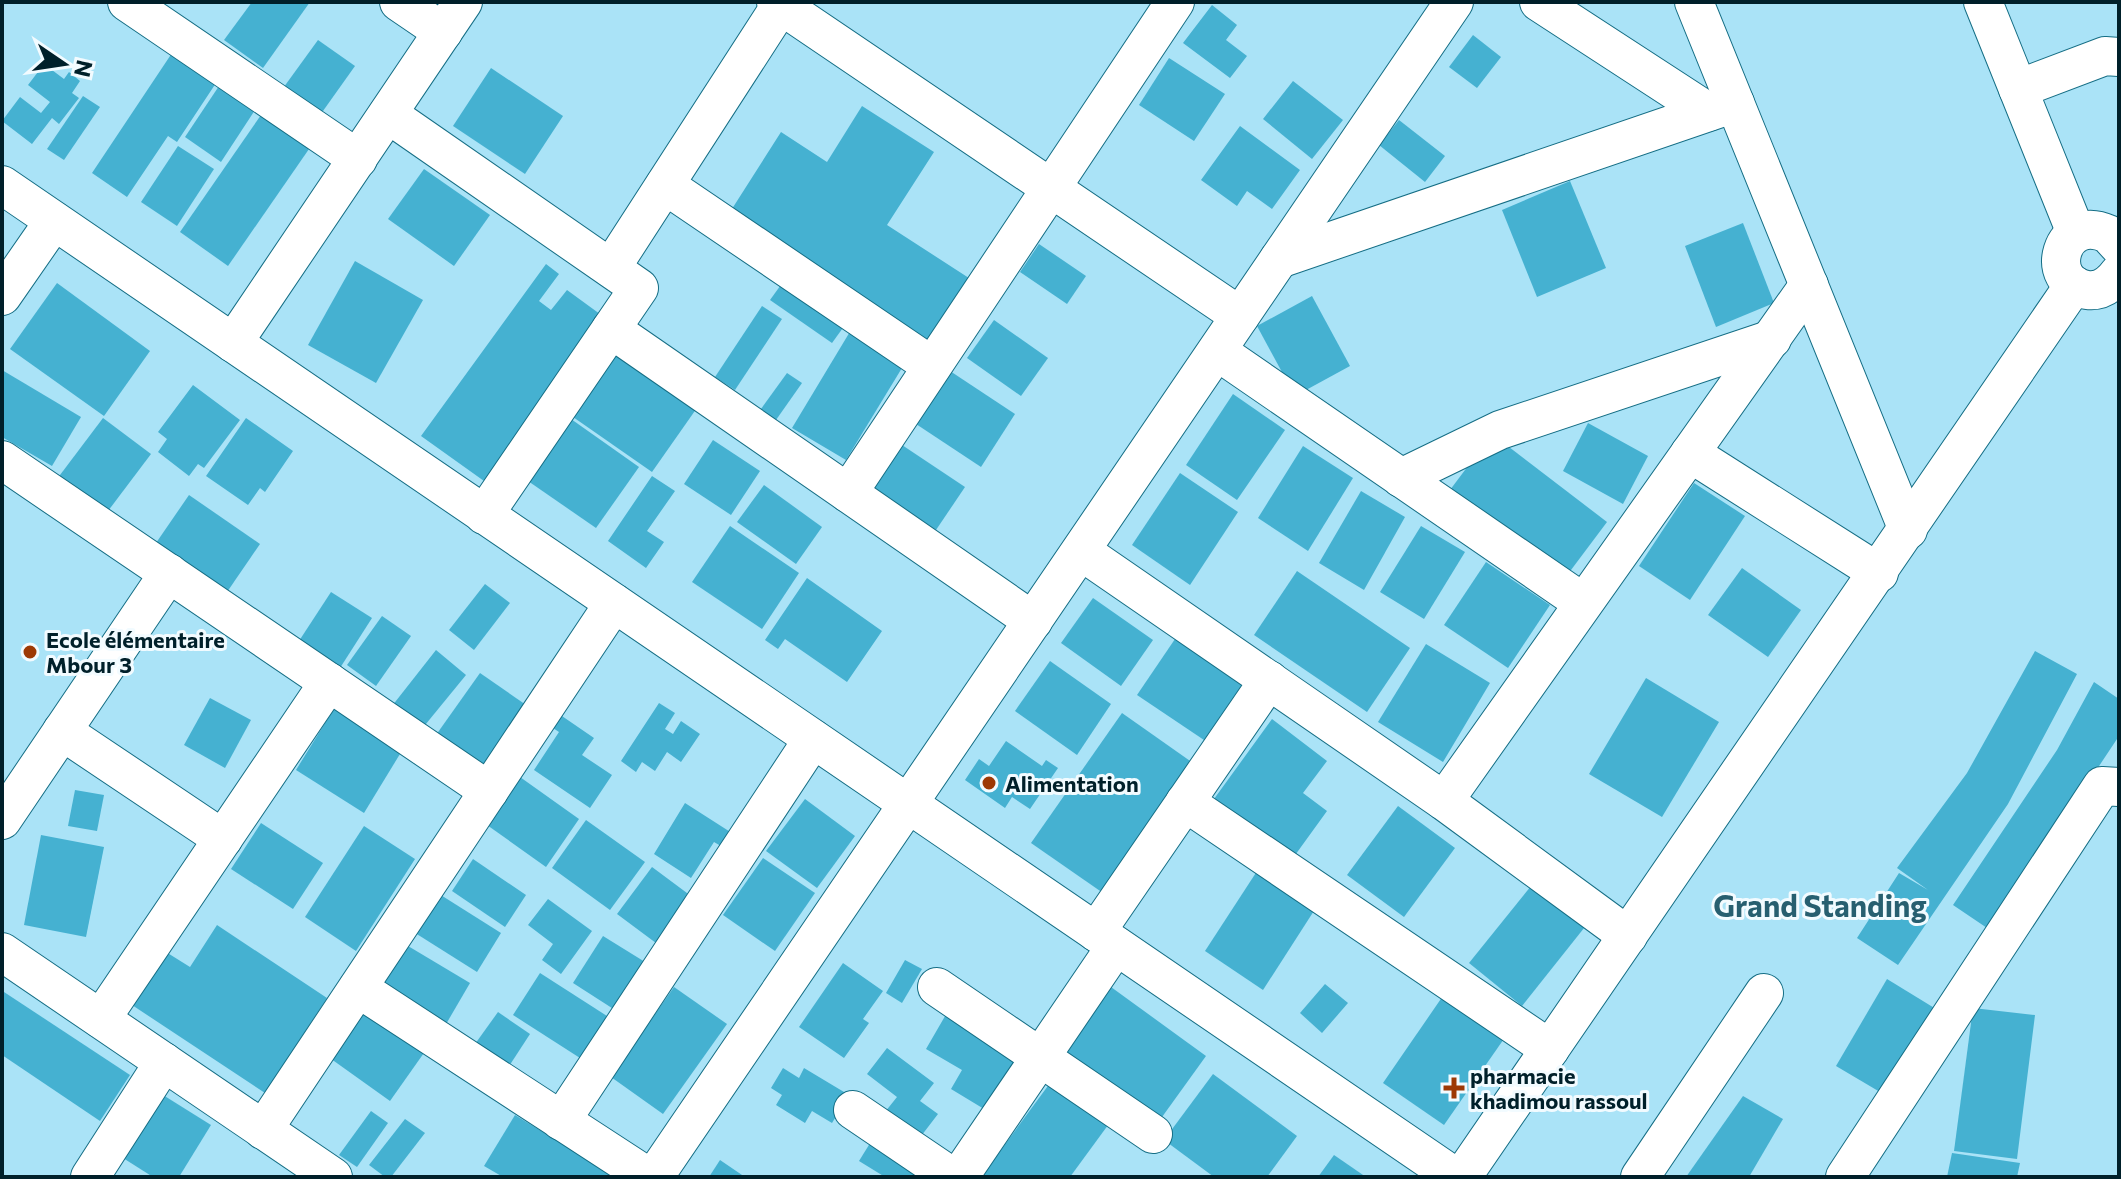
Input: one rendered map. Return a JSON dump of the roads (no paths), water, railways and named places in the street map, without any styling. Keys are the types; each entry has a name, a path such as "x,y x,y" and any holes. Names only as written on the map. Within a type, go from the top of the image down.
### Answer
{"street":[{"path":"127,2 358,159"},
{"path":"233,343 453,17 399,2"},
{"path":"848,493 1175,2"},
{"path":"654,1177 1454,2"},
{"path":"1539,2 1721,108"},
{"path":"1694,2 1721,108 1809,285 1908,530"},
{"path":"1983,2 2076,233"},
{"path":"611,268 779,4 822,14 1051,188 1240,316"},
{"path":"2018,89 2105,56 2119,57"},
{"path":"1279,259 1721,108"},
{"path":"388,114 639,288 484,515"},
{"path":"2,185 1455,1177"},
{"path":"665,185 932,366"},
{"path":"2,296 54,221"},
{"path":"2119,246 2101,230 2076,233 2068,239 2060,258 2066,278 2084,290 2104,288 2119,273"},
{"path":"1444,801 1809,285"},
{"path":"1462,1177 2074,285"},
{"path":"611,329 1033,621"},
{"path":"1401,478 1500,430 1772,339"},
{"path":"1217,351 1582,602"},
{"path":"1690,453 1879,573"},
{"path":"2,460 489,791"},
{"path":"1081,551 1444,801 1628,936"},
{"path":"2,820 169,573"},
{"path":"263,1130 614,603"},
{"path":"959,1177 1041,1058 1185,802 1269,680"},
{"path":"101,1019 329,682"},
{"path":"62,731 223,839"},
{"path":"561,1121 813,739"},
{"path":"1845,1177 2102,786 2119,787"},
{"path":"1185,802 1550,1049"},
{"path":"7,964 101,1019 333,1177"},
{"path":"937,987 1153,1134"},
{"path":"358,988 648,1177"},
{"path":"1640,1177 1764,993"},
{"path":"90,1177 164,1062"},
{"path":"853,1110 952,1177"}],"place":[{"name":"Ecole élémentaire Mbour 3","path":"30,652"},
{"name":"Alimentation","path":"989,783"},
{"name":"pharmacie khadimou rassoul","path":"1454,1088"}],"district":[{"name":"Grand Standing","path":"1820,904"}]}
